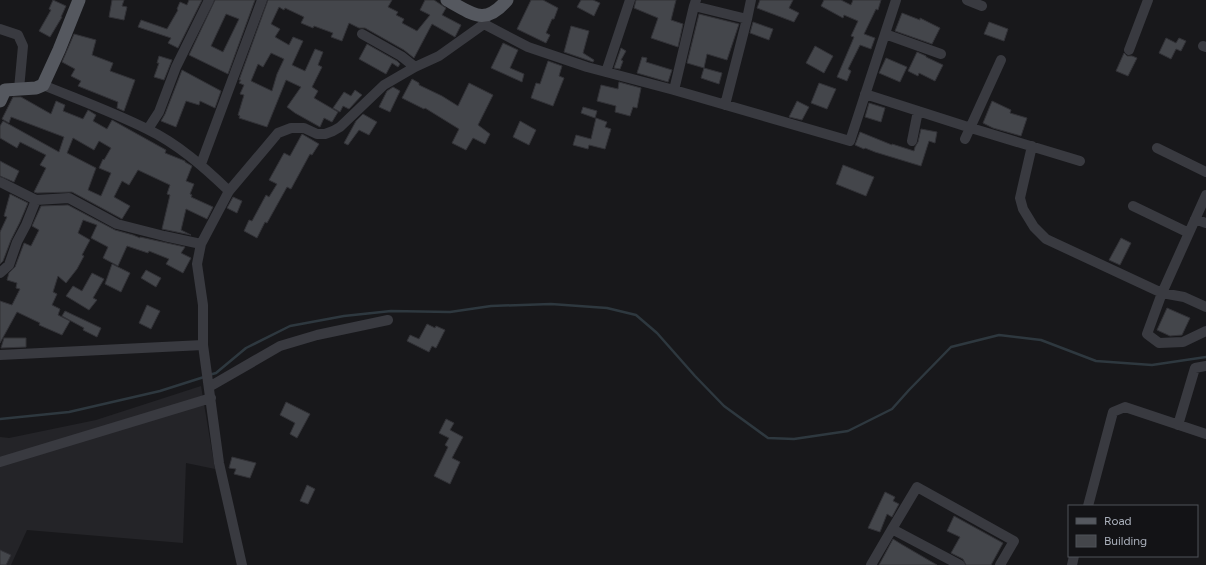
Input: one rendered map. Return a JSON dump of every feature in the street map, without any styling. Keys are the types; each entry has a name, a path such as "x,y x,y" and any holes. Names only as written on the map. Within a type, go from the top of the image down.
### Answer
{"main road":[{"path":"2,94 19,89 36,88 43,85 79,0"},
{"path":"447,0 485,20 499,9 506,0"}],"street":[{"path":"148,129 159,112 176,67 209,0"},
{"path":"200,164 262,0"},
{"path":"606,72 630,0"},
{"path":"725,105 751,0"},
{"path":"242,565 219,463 203,345 203,306 196,264 201,244 229,191 278,133 291,128 304,128 317,134 325,134 333,131 384,85 414,67 439,56 485,20 528,47 587,67 674,90 850,141 896,0"},
{"path":"967,0 982,6"},
{"path":"1129,50 1148,0"},
{"path":"674,90 695,3 747,19"},
{"path":"0,29 18,35 23,46 19,89"},
{"path":"362,34 401,56 414,67"},
{"path":"885,34 942,54"},
{"path":"966,139 1001,60"},
{"path":"43,85 148,129 200,164 229,191"},
{"path":"865,94 1047,152 1080,161"},
{"path":"912,141 918,111"},
{"path":"1032,146 1020,198 1023,209 1034,227 1046,239 1162,293 1184,297 1206,307"},
{"path":"1157,148 1206,172"},
{"path":"0,182 36,200 68,198 117,224 201,244"},
{"path":"1206,195 1162,293 1148,334 1159,343 1183,342 1206,332"},
{"path":"0,273 9,265 17,242 36,200"},
{"path":"1133,206 1189,232"},
{"path":"1195,219 1206,224"},
{"path":"209,386 280,346 317,335 388,320"},
{"path":"0,355 203,345"},
{"path":"1178,425 1195,368 1206,366"},
{"path":"0,462 211,398"},
{"path":"1088,505 1113,412 1125,407 1206,434"},
{"path":"870,565 917,487 1014,541 1000,565"},
{"path":"892,529 960,565"}],"shaded area":[{"path":"201,386 215,469 186,463 183,543 27,530 11,565 0,565 0,437 9,438 96,420"}],"building":[{"path":"53,0 66,6 62,17 50,37 39,31 51,10 49,9"},
{"path":"112,0 124,0 122,6 127,7 124,20 109,17"},
{"path":"189,0 202,0 178,48 168,43 171,38 138,27 141,20 167,29 178,10 177,9 180,2 187,5"},
{"path":"215,0 255,0 228,74 189,55","holes":["226,14 239,19 223,52 211,46"]},
{"path":"268,0 392,0 388,7 398,12 396,15 404,19 402,23 417,31 430,15 420,10 425,0 434,0 446,8 442,15 461,25 455,37 432,24 414,58 404,50 365,28 359,28 349,23 342,41 331,37 333,33 301,23 304,17 285,8 284,10 279,7 271,24 280,29 275,37 289,45 293,37 303,41 292,65 305,71 315,49 323,52 318,65 322,67 312,87 318,91 314,98 338,112 332,122 324,118 320,127 287,107 301,87 286,80 267,127 239,118 240,116 238,115 244,95 240,94 244,85 239,83 241,80 239,80","holes":["271,53 284,59 277,74 272,91 251,81 258,64 263,67"]},
{"path":"531,0 543,0 558,8 546,33 550,35 546,43 517,29"},
{"path":"581,0 593,0 600,3 594,16 577,7"},
{"path":"636,0 676,0 671,20 683,24 678,47 651,38 658,18 634,8"},
{"path":"760,0 793,0 789,8 799,13 794,22 757,8"},
{"path":"824,0 841,0 851,5 853,0 881,0 878,10 876,9 864,34 875,38 871,49 860,45 848,69 851,71 847,81 837,77 854,37 851,36 858,21 844,15 843,18 821,6"},
{"path":"902,13 920,20 920,18 940,28 932,44 895,31"},
{"path":"699,14 739,24 727,60 707,54 704,68 687,63"},
{"path":"753,22 773,29 769,40 750,33"},
{"path":"989,22 1008,29 1004,41 984,34"},
{"path":"571,26 589,31 583,53 594,60 593,62 564,52"},
{"path":"74,34 96,40 92,55 113,63 110,71 135,80 124,111 117,108 118,102 78,86 81,81 71,76 75,69 62,62"},
{"path":"1166,38 1176,43 1179,38 1186,41 1181,51 1176,49 1171,59 1159,53"},
{"path":"503,43 518,50 510,68 524,74 522,82 491,68"},
{"path":"367,44 397,61 400,64 398,67 392,63 386,74 359,59"},
{"path":"815,46 833,56 824,73 806,63"},
{"path":"621,48 626,51 621,60 623,61 620,69 614,68"},
{"path":"917,52 943,65 935,81 919,73 918,76 908,71"},
{"path":"1124,53 1127,56 1137,58 1128,76 1116,71"},
{"path":"159,56 172,60 164,80 154,77 159,63 157,63"},
{"path":"642,57 647,58 646,62 672,70 668,82 637,73"},
{"path":"886,58 907,67 900,82 879,73"},
{"path":"548,61 562,66 559,76 564,78 553,106 531,98 536,83 540,84"},
{"path":"704,68 722,73 719,84 701,78"},
{"path":"182,70 221,91 215,108 200,101 199,105 186,101 176,127 161,121"},
{"path":"412,79 419,83 419,85 442,96 458,106 469,83 493,95 478,125 490,134 485,144 473,138 466,150 452,143 459,129 425,108 424,109 402,98"},
{"path":"619,82 641,88 637,108 633,107 630,116 615,112 616,106 597,101 601,85 618,89"},
{"path":"819,83 836,89 827,109 811,103"},
{"path":"393,87 400,91 390,112 379,107 387,91"},
{"path":"355,90 362,95 349,109 343,106 340,112 333,108 344,92 351,96"},
{"path":"13,97 21,97 51,114 56,101 65,105 63,111 83,119 88,110 96,115 93,121 107,129 112,120 166,150 165,153 185,161 192,166 186,181 194,184 190,194 192,195 191,197 213,207 207,219 186,209 181,230 191,235 162,229 170,195 167,194 170,185 138,170 129,185 122,181 114,197 130,206 122,219 72,192 34,192 46,168 40,165 46,155 20,142 17,148 0,138 0,126 3,121 59,152 64,137 11,117 9,123 2,119","holes":["73,138 94,150 99,141 111,148 104,160 103,159 99,168 111,173 101,196 88,190 96,168 67,153"]},
{"path":"797,101 809,107 802,120 789,117"},
{"path":"992,101 1011,110 1010,113 1027,118 1021,136 993,128 983,123"},
{"path":"869,103 885,108 881,122 865,117"},
{"path":"583,107 597,111 595,118 581,113"},
{"path":"363,114 377,122 369,135 359,130 348,145 344,143 356,121"},
{"path":"596,118 607,122 605,127 611,129 605,149 589,145 588,149 573,145 576,135 591,139"},
{"path":"520,121 536,130 529,145 513,137"},
{"path":"921,129 937,132 935,143 929,141 921,166 855,145 860,132 892,145 914,151"},
{"path":"302,134 319,144 312,155 310,154 291,189 287,187 267,223 265,222 257,238 244,231 249,220 252,221 266,195 269,197 277,184 269,180 284,153 290,156"},
{"path":"0,161 19,171 14,182 0,176"},
{"path":"843,165 874,177 866,196 836,184"},
{"path":"10,194 28,203 3,261 0,264 0,232 7,217 4,216"},
{"path":"233,197 242,201 237,213 227,208"},
{"path":"68,205 115,230 140,238 185,247 181,253 191,258 183,273 166,264 169,259 149,251 148,253 127,246 118,266 103,258 108,247 91,238 97,225 83,220 78,233 90,240 82,255 84,256 77,269 66,283 58,276 53,292 57,294 52,305 60,309 58,315 70,321 62,335 39,325 40,323 17,312 0,343 0,301 12,305 20,289 16,288 17,283 7,280 9,273 15,267 24,243 31,246 39,230 32,226 41,206"},
{"path":"1121,238 1131,243 1120,265 1109,260"},
{"path":"112,264 130,273 121,292 105,284"},
{"path":"146,270 161,278 156,287 141,278"},
{"path":"92,273 104,279 93,298 97,300 89,310 66,296 73,286 82,291"},
{"path":"147,305 160,311 151,329 139,323"},
{"path":"1167,308 1190,318 1182,335 1170,336 1157,330"},
{"path":"65,311 101,328 97,337 83,330 84,328 62,316"},
{"path":"427,324 435,328 436,326 445,330 436,348 432,346 429,352 407,341 410,335 419,339"},
{"path":"4,338 26,338 26,347 1,348"},
{"path":"286,402 310,414 297,438 290,434 295,423 280,415"},
{"path":"446,419 454,423 450,430 463,437 452,458 460,462 450,484 434,476 448,447 445,445 449,438 439,433"},
{"path":"232,457 256,463 250,478 234,474 236,469 229,468"},
{"path":"307,485 315,489 308,504 300,501"},
{"path":"885,492 895,497 893,501 899,504 892,517 887,514 880,532 868,528"},
{"path":"954,516 1003,543 991,565 966,565 963,559 951,553 960,537 947,531"},
{"path":"893,539 901,544 937,565 879,565"},
{"path":"0,550 11,555 6,565 0,565"}],"waterway":[{"path":"209,375 216,373 246,348 290,326 344,316 391,311 450,312 491,306 551,304 607,308 636,315 657,333 724,406 768,438 794,439 848,431 892,409 951,347 999,335 1041,340 1096,361 1152,365 1206,357"},
{"path":"0,419 69,412 160,391 204,377"}]}
